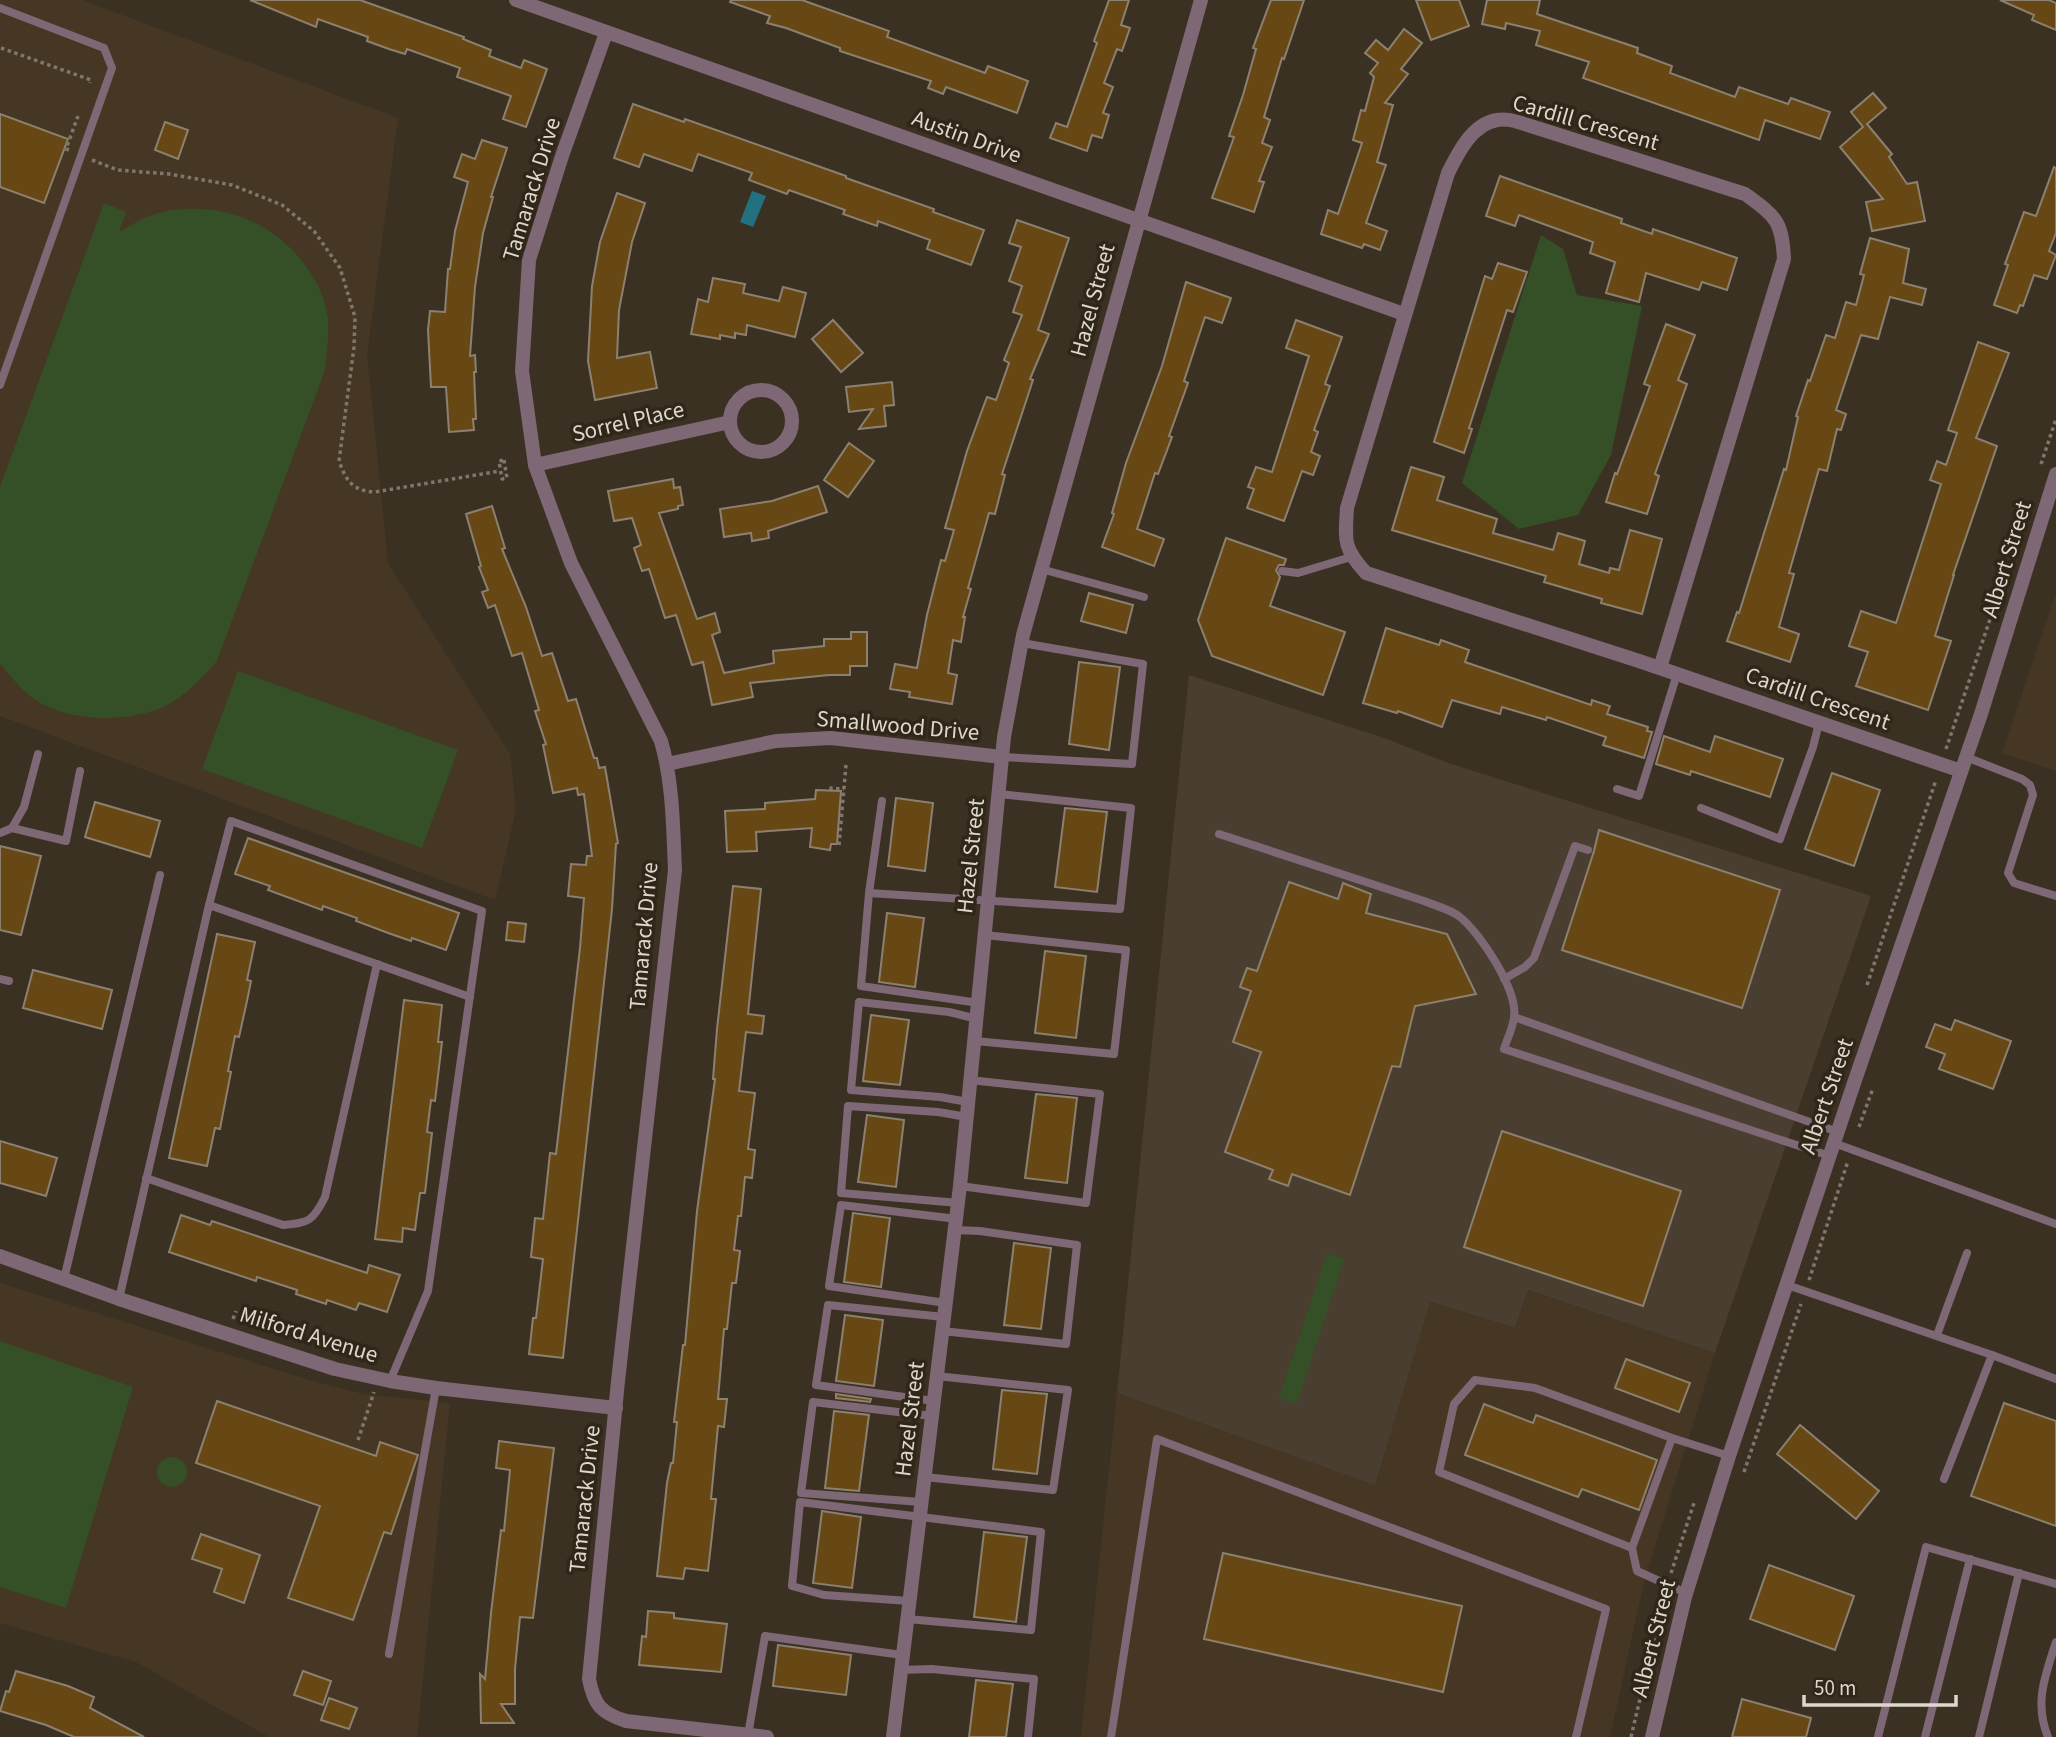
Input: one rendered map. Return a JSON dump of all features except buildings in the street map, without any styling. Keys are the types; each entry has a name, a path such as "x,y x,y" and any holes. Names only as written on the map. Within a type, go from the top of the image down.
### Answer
{"street":[{"name":"Austin Drive","path":"516,0 1404,314"},
{"name":"Hazel Street","path":"892,1737 956,1224 1002,757 1022,643 1200,0"},
{"name":"Tamarack Drive","path":"606,33 562,156 529,260 522,371 535,465 571,563 661,741 667,764 674,870 589,1679 596,1703 605,1713 626,1721 767,1737"},
{"name":"Cardill Crescent","path":"1660,668 1784,259 1782,234 1773,215 1745,194 1515,121 1497,120 1475,131 1460,149 1448,173 1347,508 1345,537 1351,557 1366,573 1660,668 1819,723 1964,764"},
{"path":"755,390 772,391 781,397 792,414 792,427 788,437 771,451 760,452 746,448 738,442 730,422 731,411 737,401 755,390"},
{"name":"Sorrel Place","path":"535,465 730,422"},
{"name":"Albert Street","path":"1652,1737 1686,1593 1729,1456 1964,764 2056,474"},
{"name":"Smallwood Drive","path":"667,764 776,741 831,738 1002,757"},
{"name":"Milford Avenue","path":"0,1256 119,1299 335,1369 436,1388 616,1408"}],"lane":[{"path":"0,8 104,48 112,68 0,386"},
{"path":"1282,571 1298,573 1351,557"},
{"path":"1041,569 1144,597"},
{"path":"1002,757 1132,764 1143,664 1022,643"},
{"path":"1617,789 1639,796 1677,674"},
{"path":"1701,808 1780,839 1819,723"},
{"path":"12,828 24,807 38,754"},
{"path":"1964,764 2022,779 2030,785 2033,795 2008,873 2014,883 2056,897"},
{"path":"0,833 12,828 66,841 80,771"},
{"path":"869,892 1120,908 1130,808 999,794"},
{"path":"882,801 869,892 860,986 979,1003"},
{"path":"119,1299 209,905 231,821 482,911 428,1291 384,1380"},
{"path":"1219,834 1453,912 1462,918 1481,941 1504,979 1513,1002 1514,1017 1504,1049 1834,1144"},
{"path":"1504,979 1525,967 1534,958 1575,846 1588,850"},
{"path":"64,1279 160,875"},
{"path":"209,905 470,997"},
{"path":"975,1041 1114,1054 1126,950 985,935"},
{"path":"146,1178 283,1224 304,1224 315,1216 325,1197 377,964"},
{"path":"967,1109 940,1097 851,1090 859,1002 949,1012 977,1019"},
{"path":"1514,1017 1834,1144 2056,1224"},
{"path":"960,1186 1086,1203 1100,1094 970,1080"},
{"path":"958,1203 841,1192 848,1106 938,1112 967,1109"},
{"path":"841,1205 956,1224 981,1231 1077,1245 1066,1344 944,1317 829,1286 841,1205"},
{"path":"1937,1335 1967,1253"},
{"path":"1787,1285 1937,1335 2056,1379"},
{"path":"934,1401 816,1385 828,1305 944,1317"},
{"path":"1944,1479 1992,1355"},
{"path":"924,1477 1053,1490 1068,1390 937,1376"},
{"path":"1632,1548 1439,1472 1454,1404 1475,1380 1535,1388 1729,1456"},
{"path":"389,1654 436,1388"},
{"path":"921,1502 801,1493 813,1402 932,1416"},
{"path":"1672,1438 1632,1548 1637,1571 1686,1593"},
{"path":"1111,1737 1157,1439 1606,1609 1576,1737"},
{"path":"907,1619 1031,1630 1041,1532 800,1502 792,1586 824,1595 909,1601"},
{"path":"1878,1737 1926,1547 2056,1584"},
{"path":"1925,1737 1970,1559"},
{"path":"1979,1737 2019,1573"},
{"path":"748,1735 765,1636 932,1669 1034,1679 1028,1737"},
{"path":"2048,1737 2040,1718 2042,1695 2056,1642"}],"path":[{"path":"1,48 92,80 87,91"},
{"path":"79,114 66,149 118,170 169,174 232,185 282,205 314,232 340,268 355,317 354,347 340,461 343,473 352,486 362,492 375,492 500,471"},
{"path":"504,460 507,478 502,479 500,471 499,461 504,460"},
{"path":"839,845 846,765"},
{"path":"831,790 844,789"},
{"path":"358,1440 384,1380"}],"shaded area":[{"path":"0,0 82,0 398,118 367,355 388,563 510,754 516,810 495,900 0,716"},
{"path":"2056,593 2056,771 2002,753"},
{"path":"1189,675 1387,739 1448,763 1871,896 1715,1353 1528,1290 1515,1328 1431,1302 1375,1486 1117,1393"},
{"path":"0,1283 309,1380 363,1394 450,1403 417,1737 269,1737 136,1662 0,1623"},
{"path":"1528,1290 1715,1353 1644,1582 1610,1737 1081,1737 1117,1393 1375,1485 1430,1302 1515,1328"}],"green space":[{"path":"104,203 126,212 119,232 158,213 195,209 232,214 266,229 295,253 312,275 324,301 328,319 328,346 324,373 217,661 186,692 159,709 124,717 104,718 84,717 49,707 34,699 0,664 0,487"},
{"path":"1541,235 1563,249 1577,295 1642,306 1611,455 1578,515 1519,529 1462,483"},
{"path":"238,671 458,750 422,848 202,769"},
{"path":"1327,1253 1344,1259 1297,1404 1279,1398"},
{"path":"0,1341 133,1387 66,1608 0,1587"},
{"path":"172,1457 183,1461 187,1472 183,1483 172,1487 161,1483 157,1472 161,1461"}],"water":[{"path":"752,191 766,196 753,227 740,222"}]}
